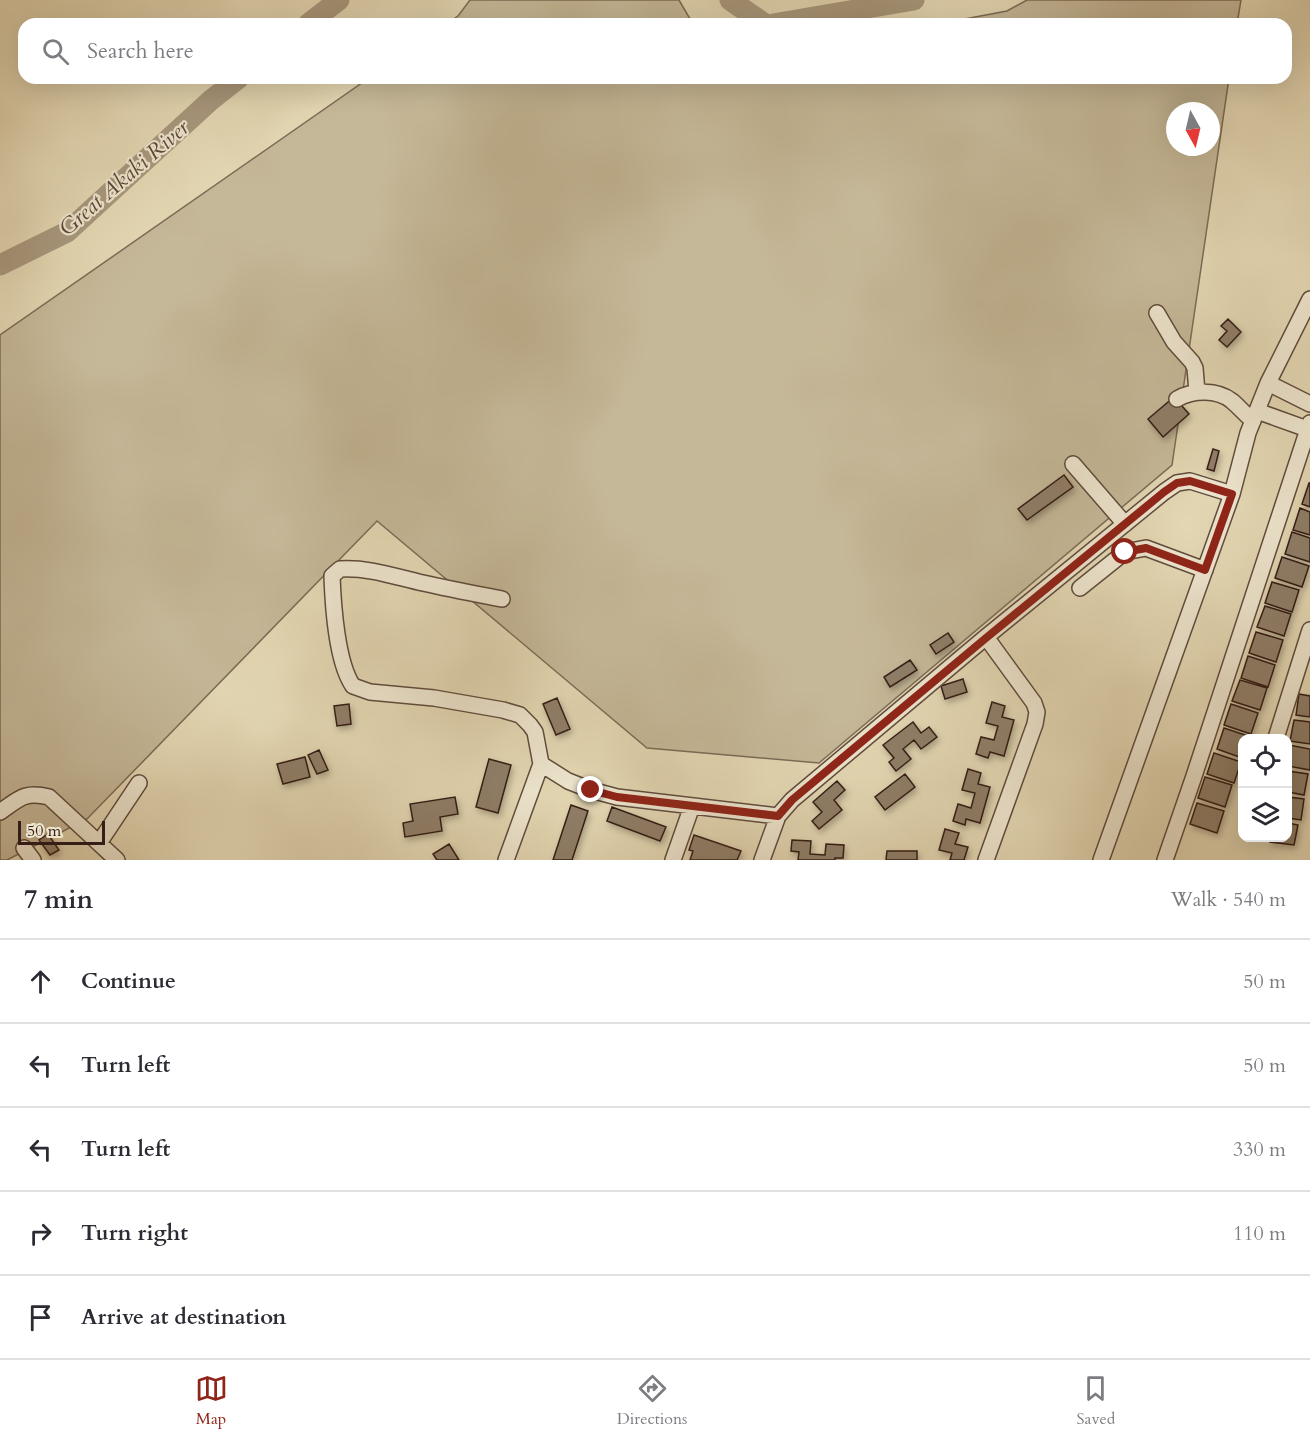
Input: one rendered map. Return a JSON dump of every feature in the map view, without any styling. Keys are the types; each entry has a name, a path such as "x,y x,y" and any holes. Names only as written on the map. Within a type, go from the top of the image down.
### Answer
{"street":[{"path":"1101,860 1232,494 1248,433 1268,383 1310,299"},
{"path":"1157,313 1174,342 1192,362 1195,368 1197,392"},
{"path":"1268,383 1310,404"},
{"path":"1165,860 1309,427 1255,416 1219,394 1197,392 1185,394 1177,399"},
{"path":"1073,464 1125,524"},
{"path":"762,860 778,816 792,800 1164,492 1177,483 1190,481 1232,494"},
{"path":"1080,588 1125,552 1146,548 1205,570"},
{"path":"502,599 351,568 340,569 332,576 339,646 347,678 353,686 370,692 434,698 504,710 520,715 535,732 541,764 512,854"},
{"path":"1277,734 1310,630"},
{"path":"986,638 1034,703 1037,712 1035,724 986,860"},
{"path":"541,764 568,781 617,797 778,816"},
{"path":"99,843 139,783"},
{"path":"0,812 24,796 36,794 49,797 117,860"},
{"path":"673,860 692,806"}],"shaded area":[{"path":"470,0 679,0 690,18 455,18"},
{"path":"1027,0 1241,0 1238,18 970,18 1007,11"},
{"path":"360,84 1228,84 1220,139 1220,102 1166,102 1166,156 1218,156 1172,465 819,763 647,748 377,521 87,819 7,860 0,860 0,335"}],"building":[{"path":"1228,319 1241,332 1227,347 1219,340 1227,331 1221,326"},
{"path":"1174,397 1189,414 1163,437 1148,419"},
{"path":"1213,449 1219,451 1214,471 1207,469"},
{"path":"1064,475 1073,487 1027,520 1018,509"},
{"path":"1310,483 1310,507 1302,504"},
{"path":"1300,508 1310,512 1310,535 1293,530"},
{"path":"1292,532 1310,538 1310,562 1285,554"},
{"path":"1282,557 1309,566 1302,587 1275,578"},
{"path":"1272,582 1299,590 1292,612 1265,603"},
{"path":"1265,606 1291,614 1284,636 1257,627"},
{"path":"1256,632 1283,640 1276,662 1249,653"},
{"path":"948,633 954,642 936,654 930,645"},
{"path":"1248,656 1275,665 1268,687 1241,678"},
{"path":"910,660 917,670 890,687 884,677"},
{"path":"963,679 967,692 945,699 941,686"},
{"path":"1240,680 1267,688 1260,710 1232,701"},
{"path":"1299,694 1310,696 1310,717 1296,715"},
{"path":"557,698 570,729 556,735 543,704"},
{"path":"992,702 1005,706 1002,717 1014,720 1004,756 990,752 988,758 976,754 981,737 994,740 998,726 986,723"},
{"path":"349,704 351,724 337,726 334,706"},
{"path":"1231,704 1258,713 1251,734 1224,725"},
{"path":"1294,720 1310,722 1310,744 1292,741"},
{"path":"913,722 921,733 929,727 937,737 921,749 914,740 903,749 911,759 896,771 889,762 894,758 883,745"},
{"path":"1224,728 1242,734 1238,734 1238,757 1217,749"},
{"path":"1292,746 1310,749 1310,770 1292,767"},
{"path":"319,750 328,770 317,774 308,755"},
{"path":"1214,753 1238,761 1234,783 1207,774"},
{"path":"305,757 310,777 283,784 277,764"},
{"path":"489,759 511,765 498,813 476,807"},
{"path":"968,769 981,773 978,784 990,787 980,823 966,819 965,825 953,821 958,804 971,808 975,793 962,790"},
{"path":"1292,772 1308,774 1304,795 1292,793"},
{"path":"905,774 915,787 885,810 875,797"},
{"path":"1205,777 1232,785 1225,807 1198,798"},
{"path":"837,781 845,790 834,800 842,810 819,829 812,821 822,812 813,802"},
{"path":"455,797 458,814 440,817 442,831 405,837 403,823 413,821 410,804"},
{"path":"1292,798 1304,799 1301,820 1292,819"},
{"path":"1197,803 1224,811 1217,833 1190,824"},
{"path":"571,805 588,811 572,860 553,860"},
{"path":"612,807 666,827 660,841 607,821"},
{"path":"1292,824 1298,825 1294,845 1270,842 1292,842"},
{"path":"945,829 959,833 955,844 968,847 964,860 950,860 952,853 939,850"},
{"path":"48,834 59,850 50,855 39,840"},
{"path":"694,835 741,851 737,860 690,860 693,851 689,850"},
{"path":"792,840 811,841 810,854 825,855 826,844 844,845 843,858 798,860 799,852 791,851"},
{"path":"449,844 459,860 437,860 433,854"},
{"path":"887,851 917,851 917,860 886,860"}],"waterway":[{"name":"Great Akaki River","path":"316,18 339,0"},
{"name":"Great Akaki River","path":"730,0 756,18"},
{"name":"Great Akaki River","path":"808,18 914,0"},
{"name":"Great Akaki River","path":"0,265 67,232 231,84"}],"route":[{"path":"591,790 617,797 778,816 792,800 1164,492 1177,483 1190,481 1232,494 1205,570 1146,548 1125,552"}]}
